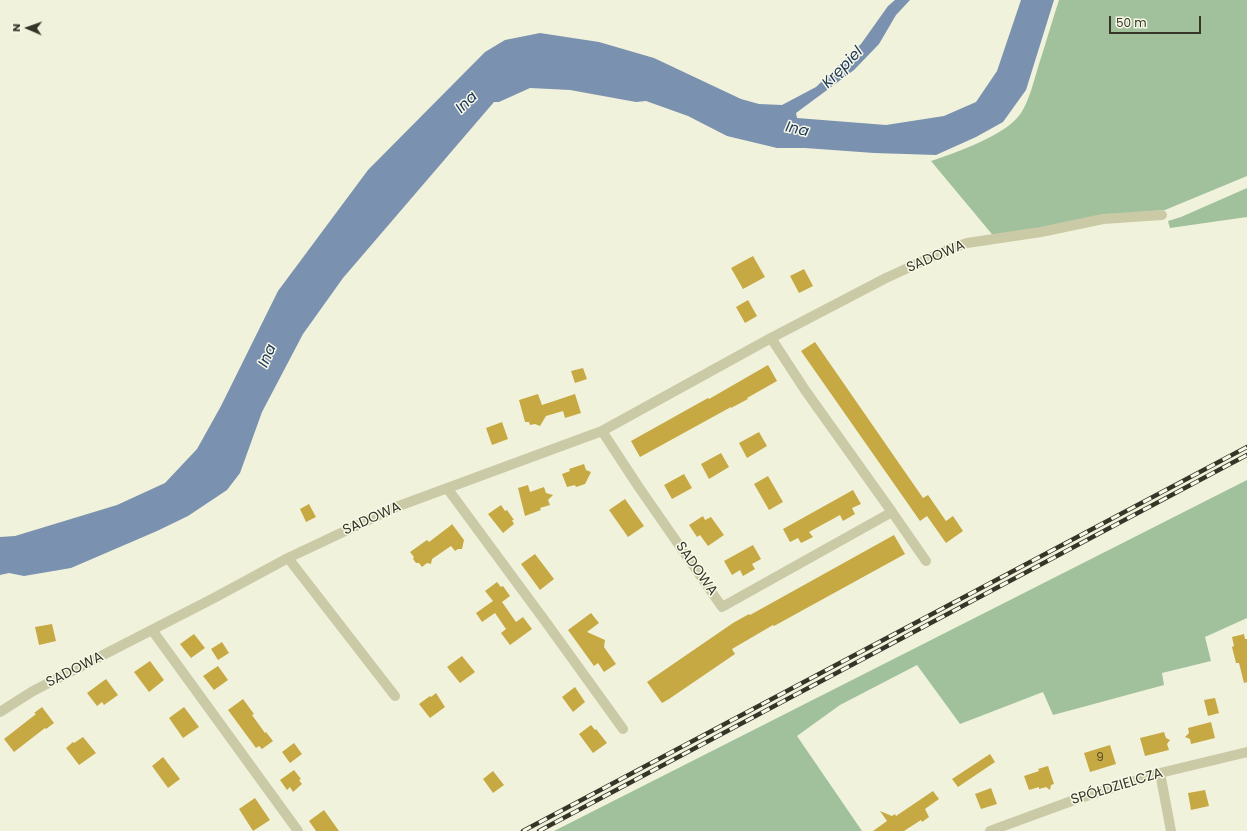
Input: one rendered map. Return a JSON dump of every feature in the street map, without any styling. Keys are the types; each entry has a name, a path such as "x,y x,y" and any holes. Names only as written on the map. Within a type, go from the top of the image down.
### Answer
{"street":[{"name":"SADOWA","path":"0,712 34,691 288,558 396,507 602,431 771,338 886,278 949,249 967,243 1042,232 1103,219 1162,215"},
{"path":"771,338 805,390 926,560"},
{"name":"SADOWA","path":"602,431 638,486 722,606 892,512"},
{"path":"447,488 623,729"},
{"path":"288,558 395,696"},
{"path":"152,630 298,831"},
{"name":"SPÓŁDZIELCZA","path":"990,831 1077,799 1160,773 1247,752"},
{"path":"1160,773 1171,831"}],"green space":[{"path":"1059,0 1247,0 1247,176 1165,210 1104,215 996,239 931,161 993,136 1014,121 1021,113 1032,89"},
{"path":"1247,188 1247,217 1170,228 1168,221 1181,217"},
{"path":"1247,480 1247,618 1205,637 1211,661 1162,673 1164,685 1053,715 1043,692 960,724 917,665 840,705 797,736 862,831 554,831"}],"water":[{"path":"895,0 910,0 896,15 879,44 854,70 796,113 797,118 886,125 944,116 976,102 997,71 1021,0 1054,0 1026,90 1003,122 976,137 936,155 874,153 805,148 777,148 727,136 688,116 646,101 636,102 570,90 530,88 499,102 494,102 343,278 303,334 262,412 240,473 227,490 188,516 71,568 24,576 9,573 0,575 0,537 15,536 117,505 165,483 197,449 221,406 278,291 368,170 485,52 505,40 540,33 599,42 654,58 741,99 759,104 782,105 816,87 861,44 888,6"}],"building":[{"path":"753,256 765,277 743,289 731,268"},
{"path":"804,269 813,286 799,293 790,276"},
{"path":"748,300 757,316 745,323 736,307"},
{"path":"815,342 923,498 928,495 946,521 953,516 963,531 946,543 927,516 920,521 801,351"},
{"path":"768,365 777,381 747,398 748,399 640,457 631,441"},
{"path":"583,368 587,379 575,383 571,371"},
{"path":"538,394 542,405 575,394 581,413 565,418 563,411 546,416 540,426 535,424 530,425 529,422 525,422 519,400"},
{"path":"502,422 508,439 492,445 486,428"},
{"path":"759,432 767,446 747,458 739,443"},
{"path":"721,453 729,467 709,479 701,464"},
{"path":"584,464 586,470 591,472 585,484 576,487 575,485 567,487 562,474 570,471 569,469"},
{"path":"684,474 692,488 672,499 664,485"},
{"path":"768,476 783,502 769,510 754,484"},
{"path":"528,485 530,492 544,487 546,493 553,495 548,500 550,505 540,508 541,510 525,516 518,488"},
{"path":"853,490 861,504 852,508 855,514 843,521 840,515 809,532 813,537 801,543 798,538 790,542 783,529"},
{"path":"625,499 644,526 628,537 609,510"},
{"path":"309,504 316,517 306,522 300,509"},
{"path":"501,505 505,511 507,510 514,520 512,520 514,524 503,533 488,514"},
{"path":"703,516 705,520 711,517 724,535 708,546 700,535 697,537 689,525"},
{"path":"452,524 464,540 462,549 455,551 451,546 432,559 431,564 427,563 422,567 419,563 416,563 410,552 427,540 429,542"},
{"path":"894,535 905,554 774,626 773,625 732,649 735,654 669,699 662,703 647,682 733,623"},
{"path":"753,545 761,559 752,564 755,569 743,576 740,570 732,575 724,561"},
{"path":"535,554 554,579 540,590 521,564"},
{"path":"497,582 501,587 503,586 510,596 502,602 516,622 523,617 532,629 510,645 501,633 506,629 495,613 482,622 476,613 493,601 485,591"},
{"path":"591,613 599,623 587,632 605,640 604,647 616,664 604,672 598,663 594,666 568,630"},
{"path":"52,624 56,641 39,645 35,627"},
{"path":"194,634 205,648 191,658 180,644"},
{"path":"1244,634 1245,639 1247,639 1247,682 1244,683 1239,663 1236,663 1232,647 1234,646 1232,637"},
{"path":"222,642 229,653 218,660 211,649"},
{"path":"462,656 475,672 460,683 447,667"},
{"path":"150,661 164,680 149,692 134,672"},
{"path":"218,666 228,680 214,690 203,676"},
{"path":"106,679 118,695 104,705 102,702 97,706 87,693"},
{"path":"575,687 585,702 573,712 562,697"},
{"path":"436,693 445,707 430,718 419,704"},
{"path":"1215,698 1219,713 1208,716 1204,700"},
{"path":"243,699 254,714 252,715 273,741 262,749 259,746 256,748 228,710"},
{"path":"42,707 54,723 46,729 45,728 14,752 4,739 36,714 34,713"},
{"path":"184,707 199,727 183,738 169,718"},
{"path":"1211,722 1215,738 1191,744 1190,739 1185,737 1189,733 1188,728"},
{"path":"591,725 607,743 593,753 579,734"},
{"path":"1164,732 1166,738 1170,740 1167,744 1169,750 1145,756 1140,738"},
{"path":"83,737 96,753 79,765 66,748 73,742 74,743"},
{"path":"294,743 302,754 290,763 282,752"},
{"path":"1110,745 1116,764 1090,772 1084,753"},
{"path":"990,754 995,762 958,787 952,779"},
{"path":"163,757 180,779 168,788 152,766"},
{"path":"1048,766 1054,784 1051,785 1050,790 1046,787 1039,789 1039,787 1029,790 1024,776"},
{"path":"294,770 301,779 299,780 302,784 293,792 290,787 287,790 280,780"},
{"path":"493,771 504,785 493,793 483,779"},
{"path":"991,788 997,804 981,809 975,794"},
{"path":"1205,790 1209,806 1191,810 1188,793"},
{"path":"933,791 939,799 925,809 929,817 922,822 921,820 904,831 873,831 887,821 880,811 892,816 895,814 896,816"},
{"path":"255,798 270,820 253,831 239,809"},
{"path":"324,810 339,831 316,831 309,821"}],"railway":[{"path":"523,831 1247,447"},
{"path":"539,831 1247,455"}],"water label":[{"name":"Krępiel","path":"843,68"},
{"name":"Ina","path":"467,103"},
{"name":"Ina","path":"797,130"},
{"name":"Ina","path":"268,356"}]}
